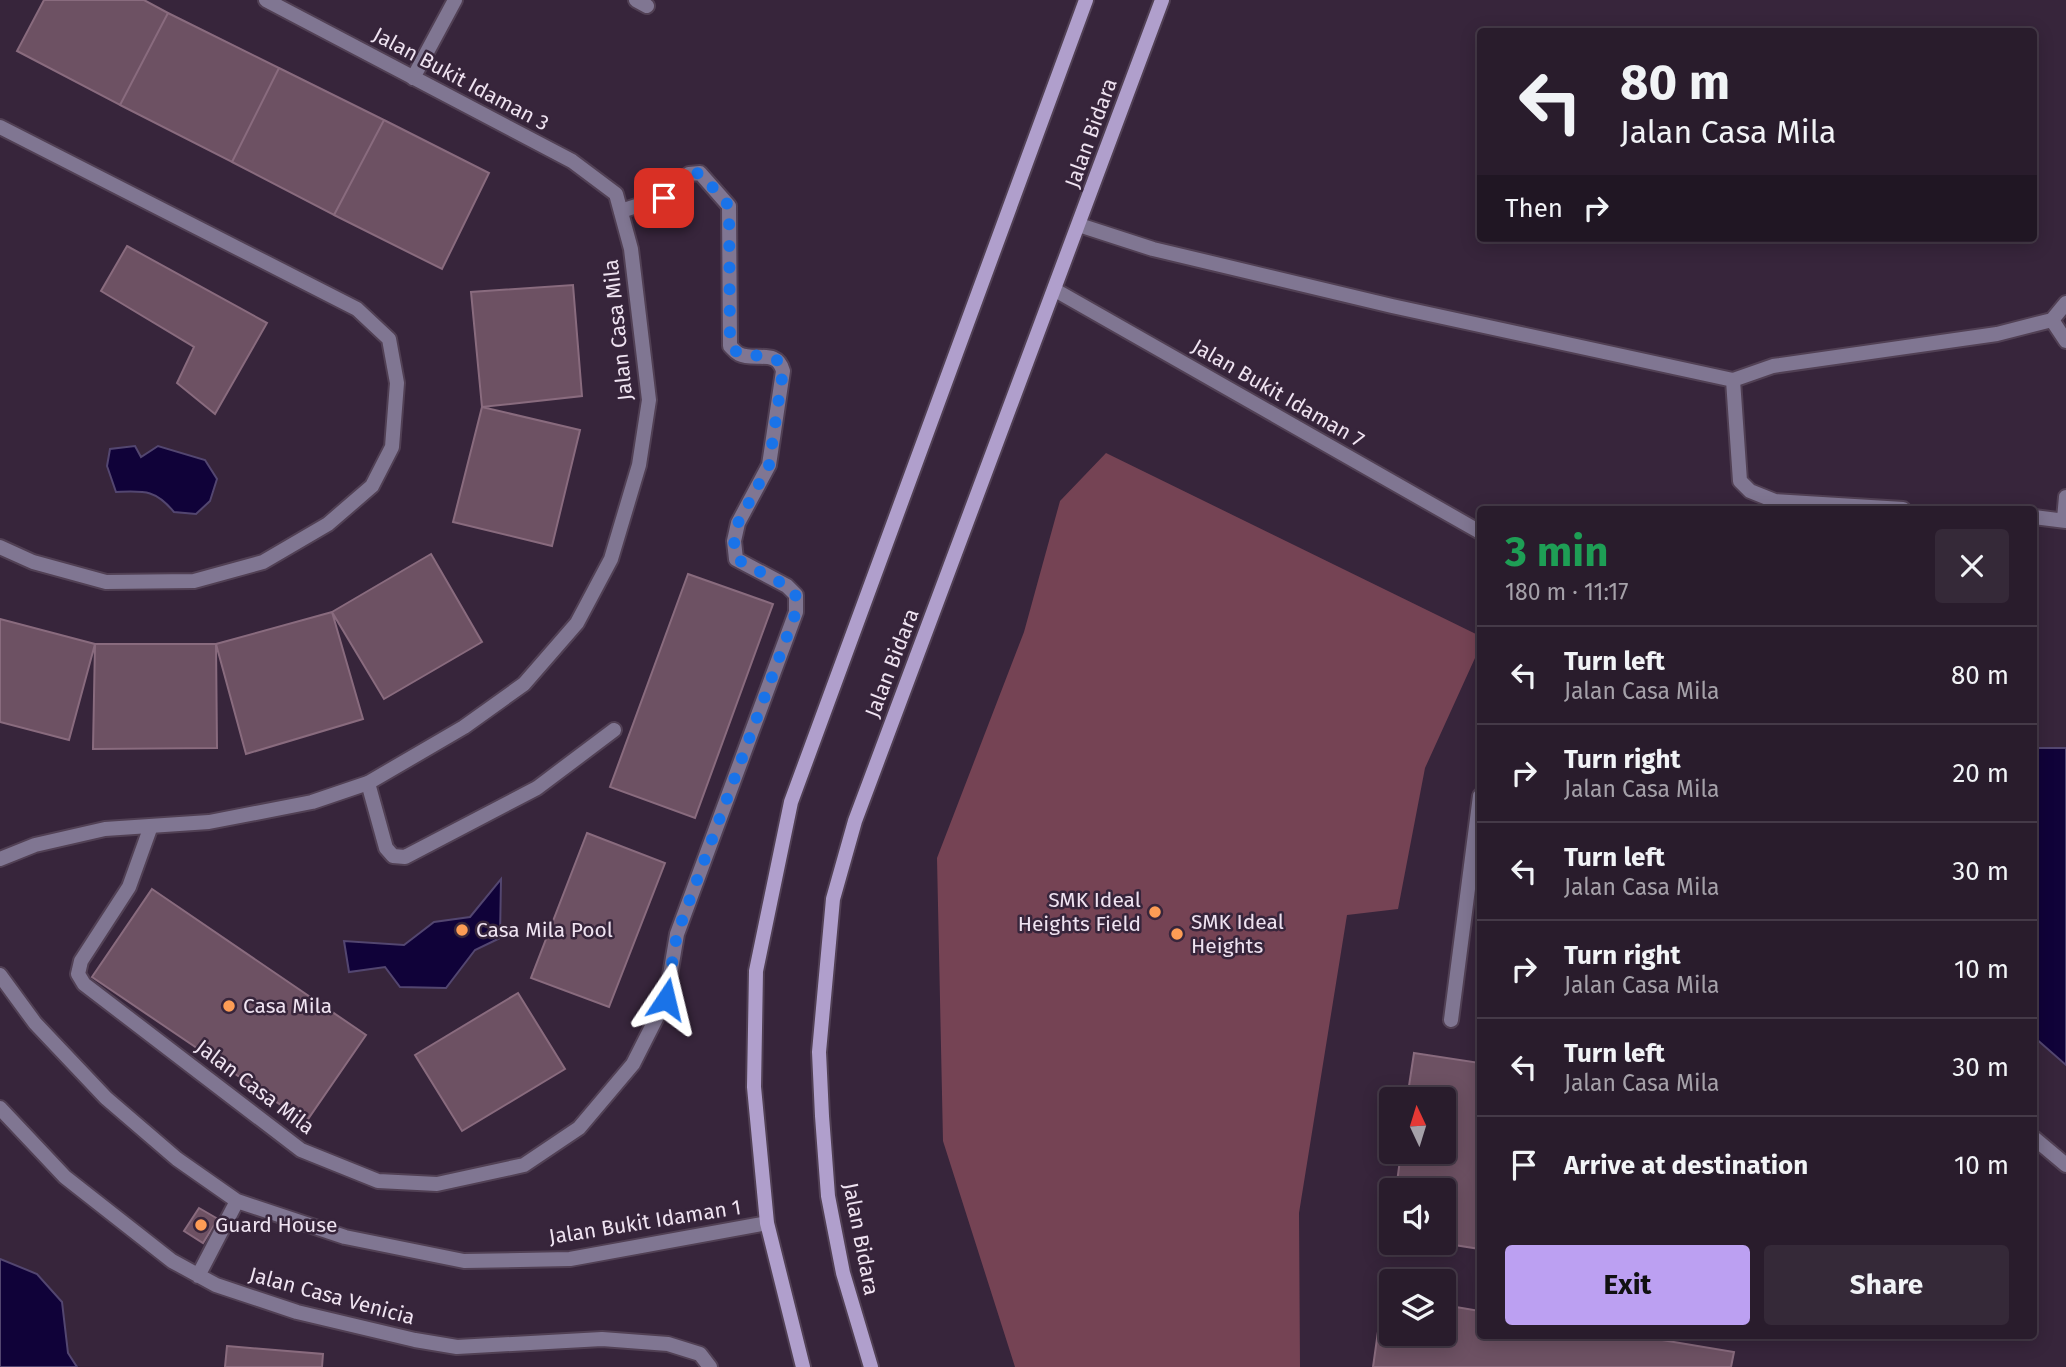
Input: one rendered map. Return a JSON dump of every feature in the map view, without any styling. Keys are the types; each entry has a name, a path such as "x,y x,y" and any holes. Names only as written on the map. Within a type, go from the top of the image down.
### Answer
{"main road":[{"path":"803,1367 767,1223 754,1087 757,971 791,802 1086,0"},
{"name":"Jalan Bidara","path":"872,1367 843,1273 828,1196 819,1052 834,899 855,821 1162,0"}],"street":[{"name":"Jalan Bukit Idaman 3","path":"266,0 572,161 616,194 621,211"},
{"path":"413,78 454,0"},
{"path":"0,127 357,309 389,339 397,383 392,447 372,486 328,524 263,562 194,581 106,582 33,562 0,547"},
{"name":"Jalan Casa Mila","path":"0,859 35,845 105,829 209,822 312,802 368,783 464,727 524,684 577,623 611,559 639,465 649,400 631,249 621,211 664,198 689,174 700,173 729,206 730,346 739,354 772,357 781,363 783,371 769,465 738,523 734,541 736,559 787,586 796,596 796,612 677,934 666,999 633,1064 579,1128 524,1165 437,1184 378,1181 301,1150 84,984 78,974 81,961 129,887 151,826"},
{"path":"1079,226 1153,249 1392,306 1733,380 1773,366 1997,334 2052,320 2066,303"},
{"name":"Jalan Bukit Idaman 7","path":"1055,290 1477,530"},
{"path":"2052,320 2066,341"},
{"path":"1733,380 1740,481 1750,492 1775,501 1855,506"},
{"path":"2037,517 2065,520 2066,497"},
{"path":"368,783 386,848 393,856 405,857 537,788 614,730"},
{"path":"1451,1020 1477,819"},
{"name":"Jalan Bukit Idaman 1","path":"0,975 35,1023 106,1098 177,1160 237,1201 345,1237 464,1261 570,1259 767,1223"},
{"name":"Jalan Casa Venicia","path":"0,1108 65,1177 172,1261 216,1285 297,1312 415,1340 457,1347 602,1339 668,1344 700,1354 710,1367"},
{"path":"2037,1141 2066,1165"},
{"path":"198,1276 237,1201"}],"shaded area":[{"path":"135,446 141,457 158,446 205,460 217,479 210,501 196,514 174,512 155,495 134,491 116,492 107,466 110,449"},
{"name":"SMK Ideal Heights Field","path":"1106,453 1477,635 1477,654 1425,768 1398,909 1347,915 1299,1213 1300,1367 1015,1367 943,1141 937,858 1024,632 1060,501"},
{"path":"2037,748 2066,748 2066,1065 2037,1040"},
{"name":"Casa Mila Pool","path":"501,879 500,938 475,950 446,988 400,987 385,967 349,972 344,941 404,945 434,922 470,917"},
{"path":"0,1259 37,1274 62,1302 68,1353 77,1367 0,1367"}],"building":[{"path":"44,0 144,0 168,13 120,105 17,51"},
{"path":"168,13 279,68 232,162 120,105"},
{"path":"279,68 384,120 334,215 232,162"},
{"path":"384,120 489,173 442,269 334,215"},
{"path":"127,246 267,323 215,414 177,383 194,347 101,291"},
{"path":"573,285 582,396 482,407 471,292"},
{"path":"482,407 580,430 552,546 453,522"},
{"path":"431,554 482,642 384,699 332,612"},
{"path":"688,574 773,604 695,818 610,787"},
{"path":"332,612 363,719 246,754 216,644"},
{"path":"0,619 95,644 69,740 0,722"},
{"path":"95,644 216,644 217,748 93,749"},
{"path":"587,833 665,863 609,1007 531,978"},
{"name":"Casa Mila","path":"152,889 366,1035 306,1122 92,977"},
{"path":"518,993 565,1069 462,1131 415,1055"},
{"path":"1414,1053 1477,1063 1477,1249 1456,1245 1456,1178 1398,1178 1399,1164 1456,1164 1456,1087 1409,1087"},
{"name":"Guard House","path":"199,1208 218,1219 203,1243 184,1231"},
{"path":"1456,1307 1477,1310 1477,1339 1656,1339 1734,1352 1731,1367 1373,1367 1379,1324 1379,1346 1456,1346"},
{"path":"227,1346 323,1354 322,1367 225,1367"}],"place":[{"name":"SMK Ideal Heights Field","path":"1155,912"},
{"name":"Casa Mila Pool","path":"462,930"},
{"name":"SMK Ideal Heights","path":"1177,934"},
{"name":"Casa Mila","path":"229,1006"},
{"name":"Guard House","path":"201,1225"}],"route":[{"path":"664,198 689,174 700,173 729,206 730,346 739,354 772,357 781,363 783,371 769,465 738,523 734,541 736,559 787,586 796,596 796,612 677,934 666,999"}]}
